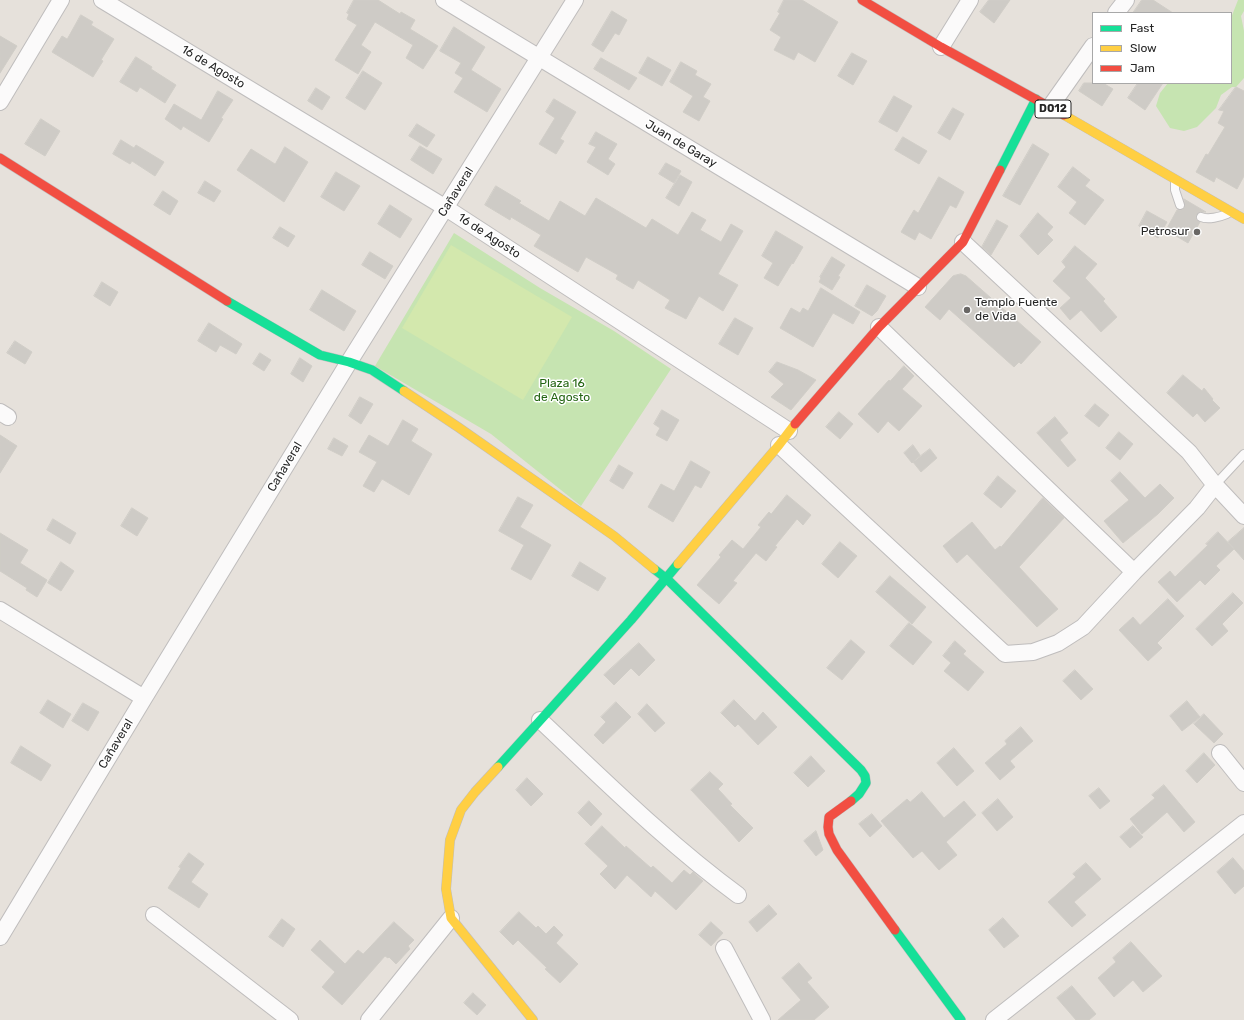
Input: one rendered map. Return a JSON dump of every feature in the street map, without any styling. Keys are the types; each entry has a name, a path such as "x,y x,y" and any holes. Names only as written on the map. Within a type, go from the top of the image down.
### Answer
{"street":[{"path":"0,102 61,0"},
{"name":"16 de Agosto","path":"102,0 446,208 789,431"},
{"name":"Juan de Garay","path":"444,0 918,287"},
{"name":"Cañaveral","path":"0,937 144,698 350,362 575,0"},
{"name":"D012","path":"862,0 941,47 1043,103 1175,180 1244,218"},
{"path":"941,47 970,0"},
{"path":"1117,12 1126,0"},
{"path":"533,1020 451,918 446,889 450,840 461,810 475,792 667,579 789,431 879,327 963,242 1043,103 1092,47"},
{"path":"0,158 266,325 320,355 350,362 372,370 458,427 614,536 667,579 855,762 866,778 866,786 862,792 830,817 828,834 837,850 961,1020"},
{"path":"963,242 1189,452 1215,485 1244,516"},
{"path":"879,327 1134,572"},
{"path":"779,445 1005,654 1033,652 1058,643 1083,627 1134,572 1198,508 1215,485"},
{"path":"0,610 144,698"},
{"path":"540,720 656,828 720,882 738,895"},
{"path":"1220,753 1244,783"},
{"path":"994,1020 1244,823"},
{"path":"154,915 290,1020"},
{"path":"369,1020 451,918"},
{"path":"724,948 762,1020"}],"lane":[{"path":"1175,180 1175,190 1180,205"},
{"path":"1201,216 1204,218 1221,217 1233,212"},
{"path":"1215,485 1244,454"}],"green space":[{"path":"1238,0 1244,0 1244,11 1241,16 1244,31 1244,78 1236,87 1232,87 1221,95 1216,108 1197,127 1184,131 1170,128 1156,106 1160,93 1167,84 1232,84 1232,15"},
{"name":"Plaza 16 de Agosto","path":"454,233 540,288 614,331 671,369 581,506 491,434 375,366"},
{"path":"451,245 572,317 523,400 402,328"}],"building":[{"path":"354,0 378,0 400,14 401,12 415,20 410,29 438,46 423,69 406,58 413,45 375,22 361,45 371,52 358,74 335,60 357,25 347,19 349,14 347,13"},
{"path":"784,0 802,0 838,22 815,62 798,52 794,60 774,50 781,37 770,30 780,13 778,12"},
{"path":"989,0 1010,0 994,23 980,12"},
{"path":"1142,0 1153,0 1171,12 1134,12"},
{"path":"612,11 627,20 619,35 615,33 603,52 592,45"},
{"path":"81,15 93,22 91,25 114,39 101,60 103,61 93,77 52,52 62,36 67,39"},
{"path":"454,27 485,47 471,70 501,89 487,112 454,92 463,78 455,73 461,63 440,51"},
{"path":"0,36 17,46 0,73"},
{"path":"852,53 867,61 853,85 838,76"},
{"path":"136,57 152,67 151,69 176,85 165,103 140,87 137,92 120,82"},
{"path":"648,57 671,70 662,86 639,73"},
{"path":"601,58 637,78 629,90 594,69"},
{"path":"681,62 697,71 695,75 711,84 703,97 710,101 699,121 683,112 693,96 670,82"},
{"path":"363,71 382,83 365,110 346,98"},
{"path":"1084,83 1105,84 1113,89 1102,106 1079,91"},
{"path":"1137,84 1162,84 1145,110 1128,98"},
{"path":"1236,87 1244,91 1244,176 1237,189 1216,177 1214,182 1196,172 1206,154 1208,155 1225,127 1218,123 1224,111 1219,110"},
{"path":"316,88 330,97 322,110 308,101"},
{"path":"218,91 233,100 221,118 223,119 209,142 183,126 181,130 165,119 174,104 201,120"},
{"path":"894,96 912,106 897,132 879,122"},
{"path":"554,99 576,112 560,139 564,141 556,154 539,144 555,118 546,112"},
{"path":"953,108 964,114 950,140 938,133"},
{"path":"41,119 60,131 45,156 25,144"},
{"path":"417,124 435,135 427,147 409,136"},
{"path":"596,132 617,144 608,159 615,164 608,175 587,162 596,147 589,144"},
{"path":"903,137 927,151 919,164 895,150"},
{"path":"121,140 134,148 136,145 164,162 155,176 132,161 130,164 113,154"},
{"path":"1033,144 1049,154 1020,205 1003,196"},
{"path":"420,146 442,159 433,174 411,160"},
{"path":"285,147 308,162 284,202 237,170 251,149 275,164"},
{"path":"666,163 681,171 674,183 659,174"},
{"path":"1073,167 1090,180 1085,186 1104,200 1085,225 1069,213 1077,202 1058,187"},
{"path":"336,172 360,186 344,211 321,197"},
{"path":"680,175 692,182 679,206 666,198"},
{"path":"939,177 964,192 956,208 950,205 931,239 919,232 915,240 901,232 914,210 918,213"},
{"path":"205,181 221,191 214,202 198,193"},
{"path":"496,186 521,201 519,203 549,221 560,201 585,216 596,198 646,228 652,219 678,235 692,212 706,220 700,230 721,242 731,224 743,231 718,274 738,285 723,311 699,296 686,319 665,308 670,300 638,280 633,289 616,279 618,275 586,257 578,272 534,246 541,235 511,217 510,220 485,205"},
{"path":"163,191 178,201 170,215 154,205"},
{"path":"1184,199 1206,212 1199,212 1196,215 1196,219 1200,222 1188,243 1166,230 1177,210 1184,208"},
{"path":"390,205 412,219 400,238 378,224"},
{"path":"1147,211 1167,222 1158,238 1139,226"},
{"path":"1038,213 1053,227 1047,234 1053,240 1038,255 1020,236"},
{"path":"997,220 1008,226 991,255 982,247"},
{"path":"280,227 295,236 288,247 273,238"},
{"path":"776,231 803,247 778,286 764,278 773,263 762,256"},
{"path":"1075,246 1097,264 1085,278 1105,299 1103,301 1117,317 1101,332 1081,310 1070,320 1060,308 1071,298 1053,281 1066,267 1062,262"},
{"path":"370,252 393,266 385,279 362,265"},
{"path":"832,257 845,265 832,290 819,282 820,277"},
{"path":"961,274 966,276 1041,342 1021,364 1019,362 1014,367 949,309 940,320 925,307 953,276"},
{"path":"102,282 118,292 110,306 94,296"},
{"path":"867,285 886,296 877,311 872,316 855,306"},
{"path":"821,288 860,312 853,324 833,313 813,347 780,328 791,308 800,313 803,308 808,311"},
{"path":"322,290 356,311 344,331 310,310"},
{"path":"735,318 753,328 738,355 719,344"},
{"path":"209,323 242,344 236,354 220,345 216,352 198,341"},
{"path":"15,341 32,352 25,364 7,353"},
{"path":"260,353 271,360 264,371 253,364"},
{"path":"300,358 312,366 303,382 291,374"},
{"path":"777,362 798,370 816,380 791,410 771,397 784,384 769,372"},
{"path":"904,366 914,376 902,389 922,406 899,431 888,421 878,433 858,414"},
{"path":"1183,375 1202,391 1204,388 1213,399 1212,400 1220,408 1205,422 1197,413 1193,417 1167,393"},
{"path":"360,397 373,404 361,424 349,416"},
{"path":"1095,404 1109,415 1099,427 1085,416"},
{"path":"662,410 679,420 667,441 656,435 660,428 654,424"},
{"path":"839,412 853,424 840,439 826,427"},
{"path":"1055,417 1068,433 1060,440 1076,460 1068,467 1037,433"},
{"path":"403,420 418,429 411,441 432,454 409,495 382,479 374,492 363,486 377,462 359,452 369,435 388,446"},
{"path":"1119,432 1133,444 1120,460 1106,448"},
{"path":"0,435 17,446 0,473"},
{"path":"334,438 348,446 342,456 328,449"},
{"path":"913,445 920,455 912,463 904,453"},
{"path":"930,449 937,458 921,472 913,462"},
{"path":"691,461 710,472 701,488 695,485 673,522 648,507 661,484 674,491"},
{"path":"619,465 633,473 623,489 610,481"},
{"path":"1120,472 1145,498 1160,484 1174,498 1158,514 1123,543 1104,521 1129,500 1111,481"},
{"path":"998,476 1016,491 1001,508 984,494"},
{"path":"787,495 811,515 803,525 797,519 775,546 777,547 766,561 756,553 733,581 737,583 719,604 697,585 721,557 719,555 732,540 743,549 761,527 758,525 769,512 771,514"},
{"path":"518,497 533,505 520,527 551,545 531,580 511,569 524,545 499,531"},
{"path":"1043,498 1064,518 1019,567 1058,609 1037,627 967,554 957,563 943,546 972,522 995,550 1000,546 1001,547"},
{"path":"132,508 148,518 137,536 121,526"},
{"path":"53,519 76,533 70,544 47,530"},
{"path":"1244,528 1244,560 1228,542"},
{"path":"1218,532 1234,549 1216,566 1220,570 1205,585 1200,580 1177,602 1158,582 1170,571 1175,577 1208,545 1206,544"},
{"path":"0,533 28,550 20,563 47,580 37,597 26,590 27,588 0,571"},
{"path":"840,542 857,556 838,578 822,564"},
{"path":"61,562 74,571 61,591 48,583"},
{"path":"580,562 606,578 598,591 572,576"},
{"path":"890,576 926,607 912,624 876,592"},
{"path":"1233,593 1243,603 1222,624 1228,631 1212,646 1196,629"},
{"path":"1168,599 1184,616 1157,643 1162,648 1148,661 1119,630 1133,617 1140,625"},
{"path":"909,623 932,642 913,665 890,646"},
{"path":"851,640 865,652 842,680 827,668"},
{"path":"955,641 966,651 963,654 984,672 968,691 944,671 951,663 943,656"},
{"path":"639,643 655,660 639,676 631,668 614,685 604,675"},
{"path":"1075,670 1093,689 1081,700 1063,681"},
{"path":"48,700 71,714 63,728 40,713"},
{"path":"734,700 755,721 763,712 777,727 758,745 738,724 735,727 721,713"},
{"path":"1187,701 1200,717 1182,731 1170,716"},
{"path":"616,702 631,717 603,744 594,735 606,722 601,717"},
{"path":"83,703 99,712 88,731 72,721"},
{"path":"647,704 665,723 655,732 638,714"},
{"path":"1204,714 1223,734 1214,743 1194,724"},
{"path":"1021,727 1033,741 1010,761 1015,767 1000,780 985,763 1007,744 1005,741"},
{"path":"21,746 51,765 41,781 11,763"},
{"path":"954,748 974,771 957,786 937,763"},
{"path":"1204,753 1215,765 1197,783 1186,771"},
{"path":"811,756 825,771 808,787 794,773"},
{"path":"710,772 723,784 718,789 732,804 730,805 753,828 739,842 691,790"},
{"path":"527,778 543,794 531,806 516,790"},
{"path":"1164,785 1195,822 1184,832 1167,812 1142,834 1130,819 1155,798 1152,795"},
{"path":"1099,788 1110,801 1100,809 1089,796"},
{"path":"922,792 944,818 964,801 976,815 946,842 957,855 939,870 922,851 913,858 881,821 907,799 910,802"},
{"path":"998,799 1013,817 997,831 982,813"},
{"path":"589,801 602,814 591,826 578,813"},
{"path":"872,814 882,826 870,837 859,824"},
{"path":"602,826 625,848 626,846 651,868 653,866 672,883 684,870 690,875 693,872 703,881 676,910 655,891 651,897 627,875 615,889 600,874 608,866 585,844"},
{"path":"1133,826 1143,837 1130,848 1120,837"},
{"path":"816,831 823,850 816,856 804,841"},
{"path":"189,853 204,864 191,882 208,894 199,908 168,888 181,868 179,867"},
{"path":"1233,858 1244,871 1244,886 1235,894 1217,872"},
{"path":"1086,863 1101,879 1074,902 1086,915 1072,927 1048,902 1076,877 1073,874"},
{"path":"769,905 777,914 757,932 749,922"},
{"path":"519,912 536,928 538,926 546,934 554,926 563,935 556,943 578,964 560,983 518,940 513,945 500,932"},
{"path":"1003,918 1019,936 1004,948 989,930"},
{"path":"282,919 295,929 283,947 269,937"},
{"path":"394,922 414,940 408,946 410,949 396,964 389,957 388,958 385,956 342,1005 322,987 335,972 311,950 320,940 345,964 358,950 363,954"},
{"path":"711,922 723,933 711,946 699,935"},
{"path":"1131,942 1162,976 1143,992 1133,980 1114,997 1098,978 1116,962 1113,958"},
{"path":"799,963 812,978 807,982 829,1007 814,1020 778,1020 801,1000 782,978"},
{"path":"1072,986 1096,1014 1089,1020 1076,1020 1057,998"},
{"path":"473,993 486,1005 477,1015 464,1003"}],"traffic: fast":[{"path":"1000,170 1036,99"},
{"path":"227,301 320,355 349,362 372,370 404,391"},
{"path":"498,767 631,620 678,564"},
{"path":"654,569 667,579 861,770 865,776 866,783 859,794 851,801"},
{"path":"895,930 961,1020"}],"traffic: slow":[{"path":"1064,115 1244,219"},
{"path":"404,391 614,536 654,569"},
{"path":"678,564 795,424"},
{"path":"498,767 461,810 450,840 446,889 451,918 533,1020"}],"traffic: jam":[{"path":"862,0 941,47 1064,115"},
{"path":"0,158 227,301"},
{"path":"795,424 879,327 963,242 1000,170"},
{"path":"851,801 829,817 829,834 837,850 895,930"}],"place":[{"name":"Petrosur","path":"1197,232"},
{"name":"Templo Fuente de Vida","path":"967,310"}]}
